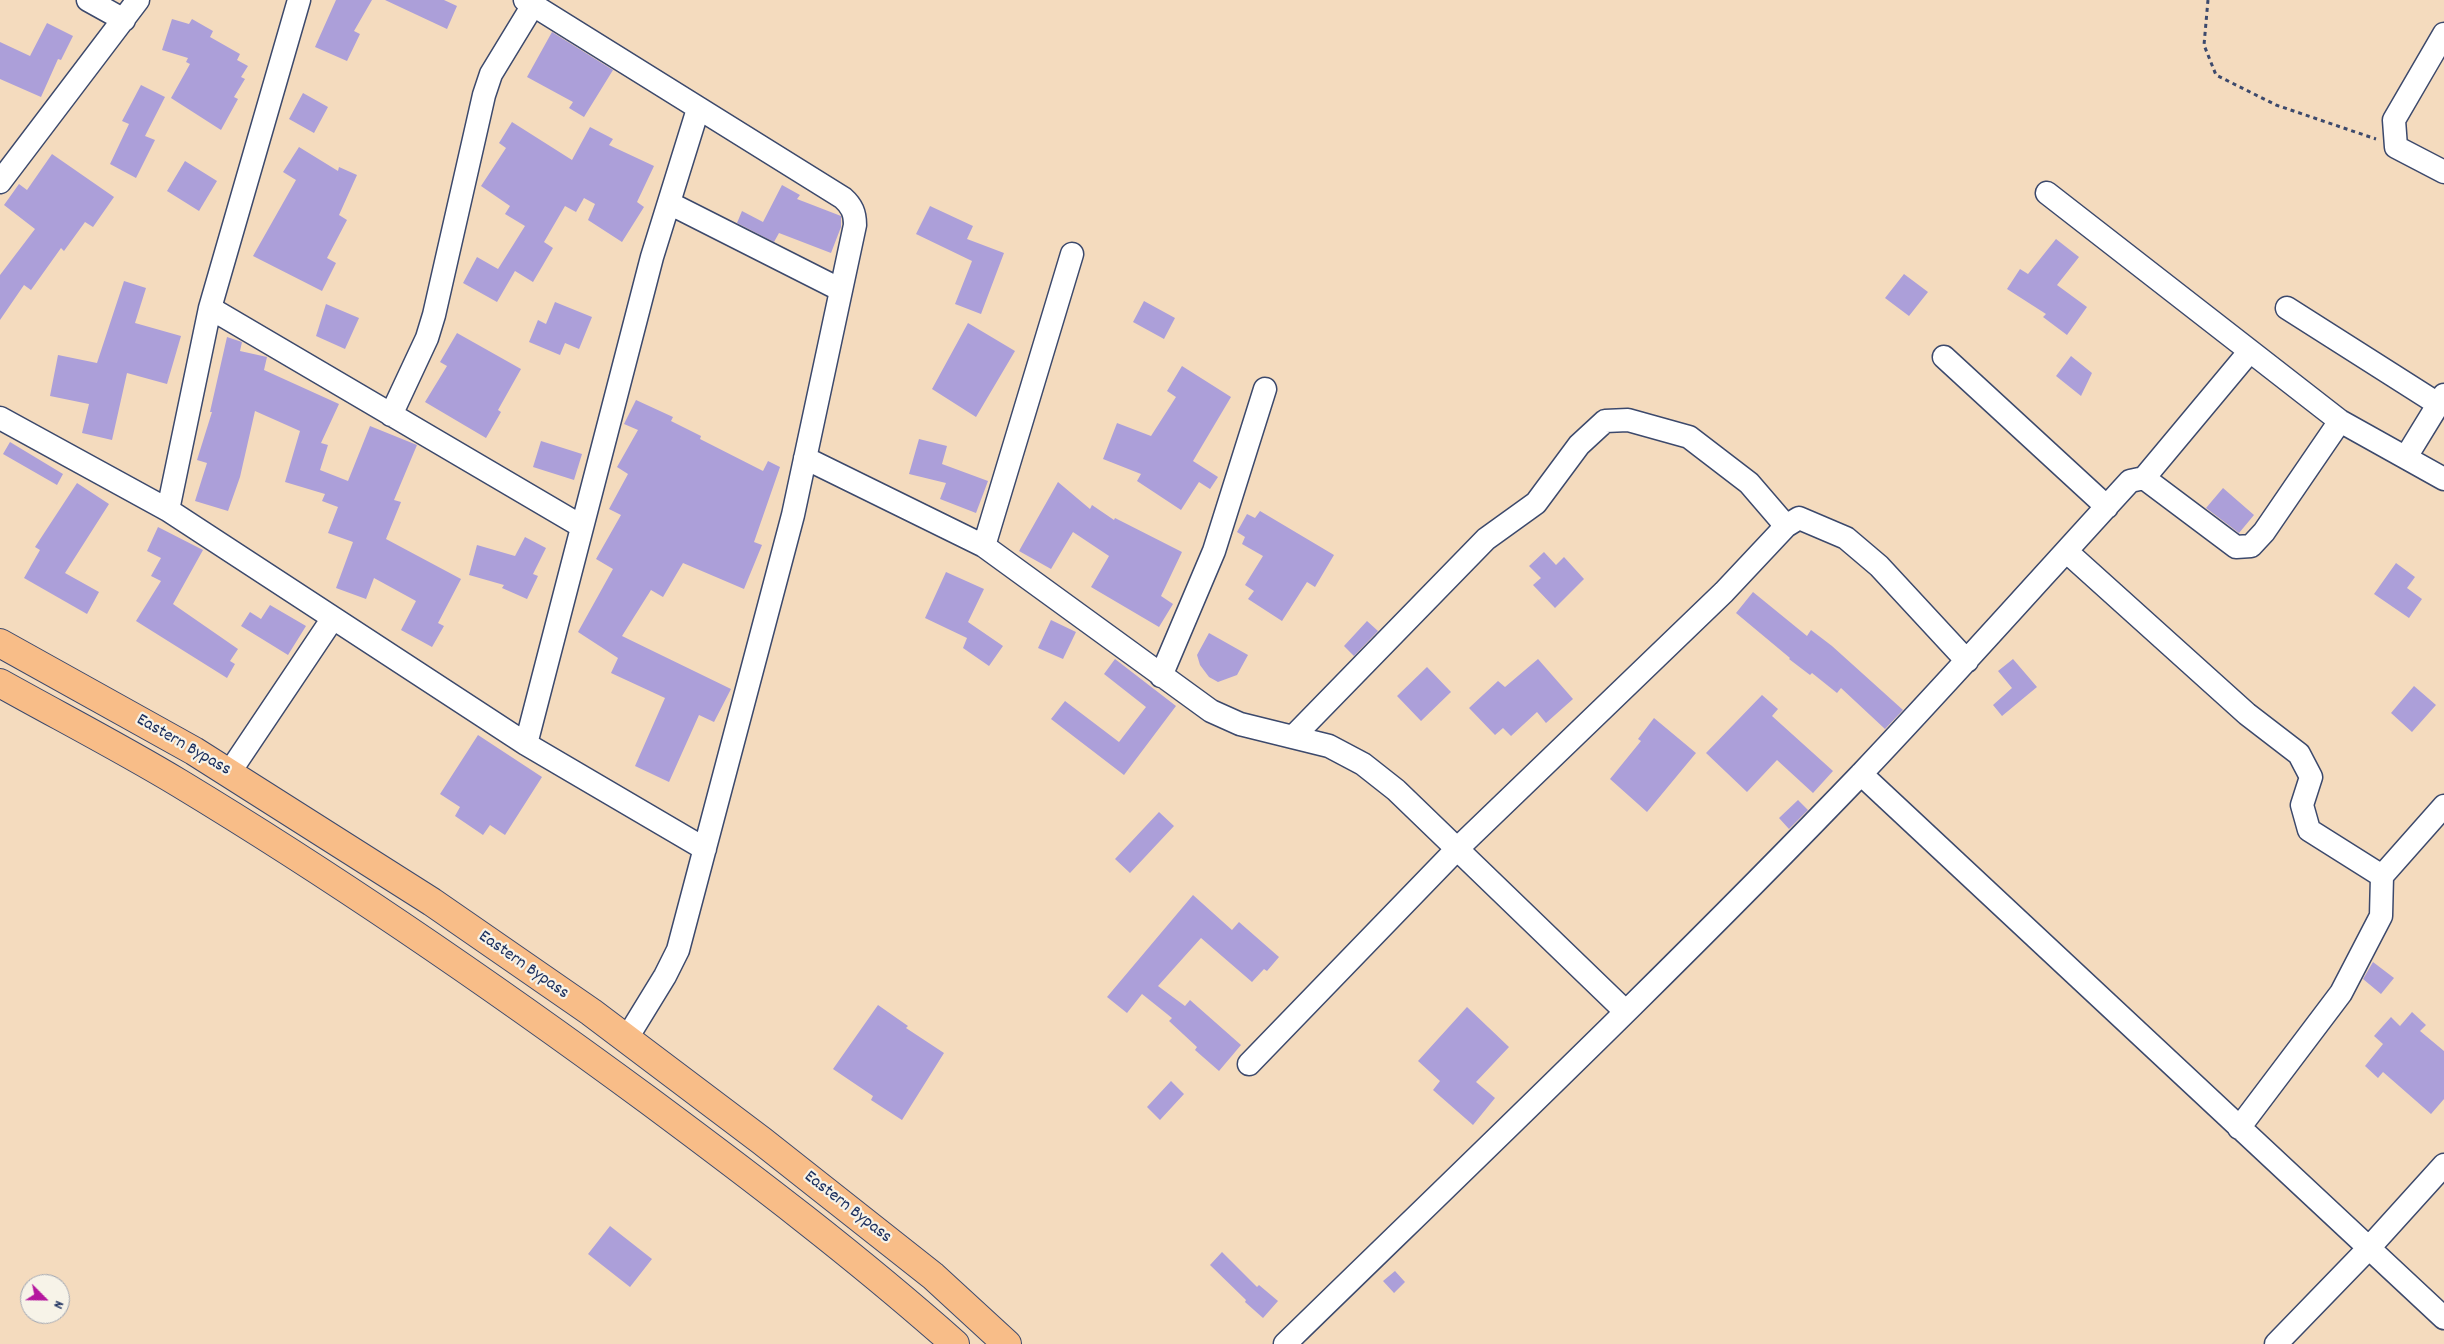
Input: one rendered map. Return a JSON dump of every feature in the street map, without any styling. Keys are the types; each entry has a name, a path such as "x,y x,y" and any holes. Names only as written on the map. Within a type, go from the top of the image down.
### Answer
{"main road":[{"name":"Eastern Bypass","path":"0,643 194,751 432,902 627,1038 762,1141 933,1276 1007,1344"},
{"name":"Eastern Bypass","path":"0,683 178,782 414,932 565,1039 742,1169 911,1305 955,1344"}],"street":[{"path":"88,0 124,20"},
{"path":"0,182 138,0"},
{"path":"168,510 210,308 299,0"},
{"path":"392,415 427,338 434,315 484,95 492,74 529,2 843,198 851,206 855,214 855,225 793,516 678,950 665,976 627,1038"},
{"path":"2444,34 2394,120 2396,147 2444,172"},
{"path":"526,744 652,257 698,108"},
{"path":"2047,193 2340,420 2444,479"},
{"path":"669,203 841,290"},
{"path":"984,546 1072,254"},
{"path":"210,308 581,526"},
{"path":"2287,308 2441,399 2406,457"},
{"path":"1285,1344 1625,1011 1861,774 1967,661 2130,481 2144,478 2250,351"},
{"path":"1944,357 2107,507"},
{"path":"1161,676 1214,551 1264,389"},
{"path":"0,418 168,510 526,744 705,849"},
{"path":"1293,737 1486,539 1536,504 1579,445 1605,422 1628,420 1689,436 1749,483 1786,526"},
{"path":"2144,478 2236,546 2251,546 2264,532 2340,420"},
{"path":"805,458 984,546 1210,711 1240,724 1329,746 1363,764 1396,790 1625,1011"},
{"path":"1249,1064 1457,849 1724,592 1786,526 1799,518 1846,538 1879,566 1967,661"},
{"path":"2066,551 2247,714 2298,754 2311,777 2302,805 2309,830 2382,876"},
{"path":"229,773 333,618"},
{"path":"1861,774 2444,1318"},
{"path":"2239,1128 2341,994 2381,916 2382,876 2444,806"},
{"path":"2276,1344 2368,1249 2444,1165"}],"path":[{"path":"2208,0 2204,45 2216,75 2276,105 2396,147"}],"building":[{"path":"336,0 372,0 354,31 360,34 347,61 315,47"},
{"path":"385,0 444,0 457,6 447,29"},
{"path":"172,19 189,24 192,19 213,31 210,37 240,54 237,60 248,66 241,77 245,79 234,97 238,99 221,130 171,98 190,64 186,62 188,58 162,50"},
{"path":"47,23 73,36 61,60 58,59 41,97 0,79 0,42 30,56"},
{"path":"552,32 613,70 584,117 569,108 573,102 527,77"},
{"path":"141,85 165,97 145,136 155,140 136,178 110,164 129,124 122,121"},
{"path":"303,93 328,107 314,133 289,119"},
{"path":"512,122 572,160 590,127 613,139 609,145 654,166 637,202 644,207 622,242 588,220 595,204 584,198 576,212 565,206 544,242 553,248 533,282 515,271 497,302 463,283 477,257 498,269 525,226 505,214 510,206 481,186 506,148 499,143"},
{"path":"299,147 338,171 339,167 357,175 339,215 347,220 327,258 336,263 322,291 253,256 296,180 283,172"},
{"path":"52,154 114,197 93,227 85,222 64,251 61,248 31,290 24,285 0,320 0,275 35,229 4,205 19,184 27,190"},
{"path":"185,161 217,181 199,211 167,191"},
{"path":"782,185 800,195 797,199 841,216 841,227 831,253 779,233 774,242 737,223 742,211 763,222"},
{"path":"930,206 973,226 967,239 1004,253 981,314 955,304 972,261 916,234"},
{"path":"2056,239 2079,257 2057,285 2087,307 2067,335 2043,317 2046,314 2007,289 2020,269 2028,274"},
{"path":"1904,274 1928,292 1909,316 1885,298"},
{"path":"124,281 146,288 135,323 181,336 167,384 127,373 112,440 82,433 89,404 50,396 58,355 97,363"},
{"path":"1144,301 1175,318 1164,339 1133,322"},
{"path":"555,302 592,317 579,349 565,343 560,355 529,342 538,320 546,324"},
{"path":"326,304 359,318 345,349 316,336"},
{"path":"968,323 1015,351 976,417 932,389"},
{"path":"457,333 521,369 498,410 501,412 486,438 425,402 447,366 440,362"},
{"path":"227,337 242,342 240,351 267,357 264,370 339,404 321,443 328,445 320,470 348,481 370,426 417,445 394,500 401,502 386,539 461,579 438,623 444,626 432,647 401,630 416,601 374,578 366,599 336,588 353,542 328,533 338,507 322,501 325,494 285,482 300,431 255,411 240,477 228,511 195,501 207,463 197,460 212,412 210,412"},
{"path":"2071,356 2092,373 2081,396 2056,376"},
{"path":"1182,366 1231,397 1193,461 1218,477 1210,489 1199,482 1181,510 1137,481 1141,474 1103,459 1117,423 1151,436 1176,397 1167,391"},
{"path":"636,400 673,417 671,421 701,436 700,439 763,471 768,461 780,467 754,542 762,545 744,589 683,563 663,597 651,590 622,636 731,689 714,722 699,715 669,782 635,766 665,698 611,673 618,658 578,632 613,569 596,559 621,515 609,509 628,474 617,467 638,430 624,424"},
{"path":"919,439 947,446 942,464 988,481 976,513 940,499 946,483 909,474"},
{"path":"541,441 582,454 574,480 533,467"},
{"path":"10,442 63,474 57,485 3,454"},
{"path":"1058,482 1090,509 1092,505 1114,520 1115,518 1182,552 1161,596 1173,604 1159,627 1091,587 1109,556 1073,532 1051,569 1019,551"},
{"path":"77,483 109,504 65,573 99,592 87,614 24,578 40,550 35,547"},
{"path":"2223,488 2254,515 2239,533 2206,508"},
{"path":"1260,511 1334,555 1315,587 1307,582 1282,621 1248,599 1254,591 1245,585 1263,556 1242,544 1245,537 1237,532 1247,514 1255,518"},
{"path":"158,527 203,550 173,604 238,649 230,661 235,664 227,678 136,621 161,581 151,576 161,558 147,551"},
{"path":"525,537 546,548 533,574 538,576 527,599 502,588 504,585 469,575 477,545 515,556"},
{"path":"1544,552 1556,565 1564,557 1584,579 1555,608 1533,585 1541,578 1529,566"},
{"path":"2396,563 2415,577 2407,588 2422,599 2409,618 2374,594"},
{"path":"946,572 984,589 968,622 1003,646 989,666 963,648 967,638 925,618"},
{"path":"1753,592 1807,636 1811,630 1832,646 1903,710 1885,729 1841,688 1837,693 1812,673 1810,675 1789,659 1736,613"},
{"path":"270,605 306,626 288,655 241,626 250,612 261,619"},
{"path":"1051,620 1076,632 1063,659 1038,648"},
{"path":"1367,621 1378,631 1354,656 1344,646"},
{"path":"1209,633 1248,655 1237,675 1218,682 1209,677 1200,665 1197,655"},
{"path":"1115,659 1176,706 1124,775 1051,719 1065,701 1119,742 1146,707 1104,674"},
{"path":"1538,659 1573,699 1546,723 1537,712 1511,736 1503,728 1495,735 1469,708 1498,681 1505,687"},
{"path":"2013,659 2037,687 2002,716 1993,705 2012,688 1998,671"},
{"path":"1427,667 1451,692 1421,721 1397,696"},
{"path":"2414,686 2436,705 2412,732 2391,713"},
{"path":"1762,695 1778,709 1772,716 1833,771 1813,793 1777,760 1747,792 1706,753"},
{"path":"1654,718 1696,753 1647,812 1610,779 1641,741 1638,739"},
{"path":"478,735 542,777 505,835 490,825 483,835 455,816 460,807 440,794"},
{"path":"1798,800 1808,810 1789,829 1779,818"},
{"path":"1159,812 1174,826 1130,873 1115,859"},
{"path":"1193,895 1232,930 1239,922 1279,957 1267,971 1264,969 1252,982 1201,938 1158,986 1185,1006 1190,1000 1241,1045 1219,1071 1195,1050 1197,1047 1169,1021 1172,1018 1142,994 1127,1013 1107,997"},
{"path":"2373,962 2394,978 2381,994 2363,979"},
{"path":"878,1005 908,1026 906,1028 944,1053 902,1120 871,1100 873,1096 833,1069"},
{"path":"1467,1007 1509,1047 1476,1082 1495,1098 1473,1125 1433,1090 1440,1081 1418,1061"},
{"path":"2412,1012 2426,1025 2420,1031 2444,1051 2444,1099 2431,1114 2383,1072 2378,1078 2365,1066 2383,1044 2374,1036 2391,1017 2400,1026"},
{"path":"1171,1081 1184,1094 1160,1120 1147,1107"},
{"path":"610,1226 652,1259 630,1287 588,1254"},
{"path":"1222,1252 1257,1287 1259,1285 1278,1301 1263,1318 1210,1265"},
{"path":"1395,1271 1405,1282 1394,1293 1383,1281"}]}
